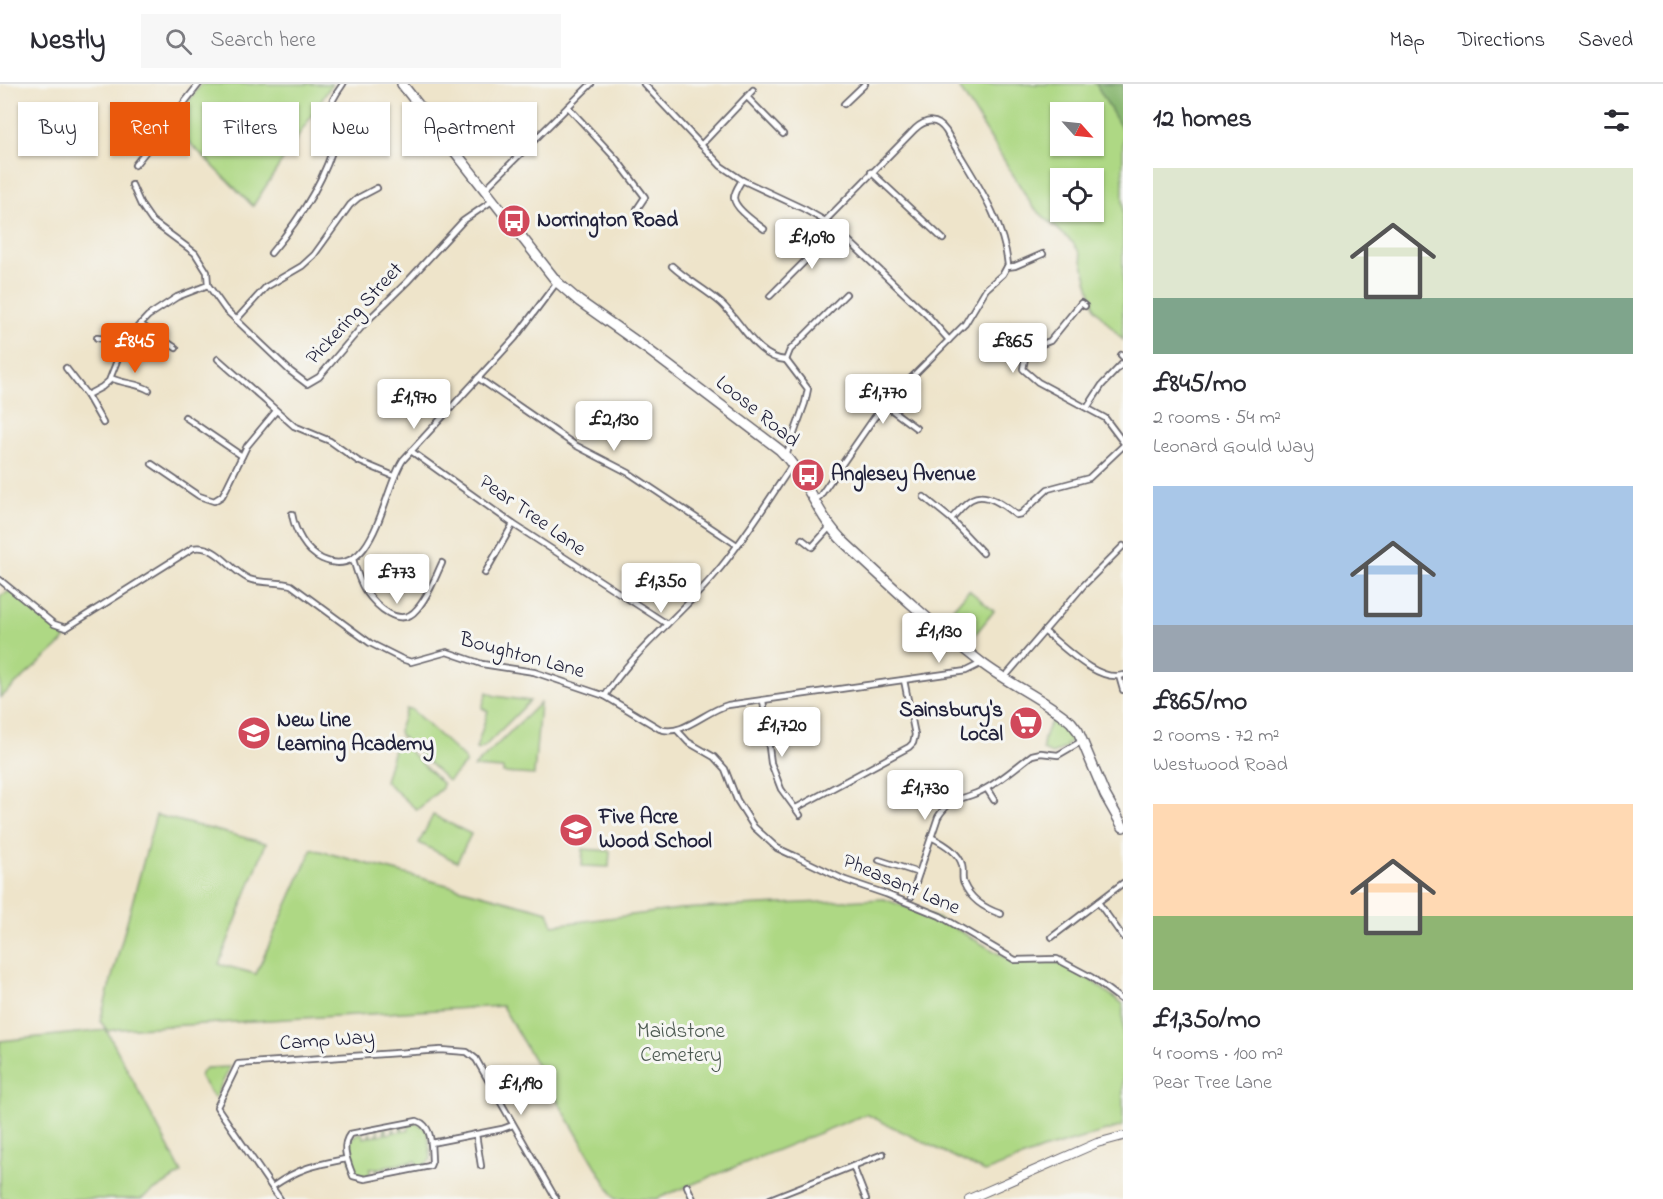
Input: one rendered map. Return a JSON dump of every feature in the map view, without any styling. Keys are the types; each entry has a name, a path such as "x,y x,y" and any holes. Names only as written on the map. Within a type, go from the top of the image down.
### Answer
{"highway":[{"name":"Loose Road","path":"402,84 557,282 579,301 669,365 757,432 789,460 814,501 843,541 933,623 982,663 1071,722 1082,741 1105,795 1123,827"}],"main road":[{"path":"969,1199 1097,1143 1123,1136"}],"street":[{"path":"135,165 199,84"},
{"path":"271,254 315,191 330,156 338,130 330,108 343,84"},
{"path":"484,190 591,84"},
{"path":"644,84 721,166 742,180 837,229 927,315 949,340"},
{"path":"844,104 865,84"},
{"path":"701,145 753,90"},
{"path":"747,97 783,134"},
{"path":"568,108 612,154 645,197 637,209"},
{"path":"814,501 820,496 885,405 968,319 986,289 1003,274 1007,267 1002,239 990,208 946,131 939,123 927,121 919,125 825,221"},
{"path":"871,172 943,239"},
{"path":"742,180 734,199 738,206 764,229"},
{"name":"Pickering Street","path":"132,185 141,205 152,221 195,253 207,272 208,285 225,309 304,383 311,383 319,377 365,323 407,282 457,227 492,201"},
{"path":"236,320 271,283 306,263 319,249 350,205 377,188"},
{"path":"770,296 837,229"},
{"path":"1007,267 1016,266 1043,254"},
{"path":"605,696 667,624 716,573 737,545 789,460 806,403 808,389 786,360 777,359 755,344 740,322 720,302 686,279 672,266"},
{"path":"292,514 296,530 309,549 317,556 337,562 352,559 364,551 370,542 394,476 411,451 527,323 557,282"},
{"path":"87,395 102,387 111,378 115,362 130,335 148,316 168,302 208,285"},
{"path":"786,360 790,350 846,294"},
{"path":"951,519 970,499 978,496 1006,506 1016,515 1021,514 1048,489 1089,478 1123,444 1105,418 1038,382 1023,369 1026,353 1050,341 1083,304 1085,296"},
{"path":"140,324 176,348"},
{"path":"97,338 130,335"},
{"path":"218,359 294,426 330,441 358,461 394,476"},
{"path":"1087,408 1102,385 1123,363"},
{"path":"66,368 87,395 103,423"},
{"path":"111,378 124,384 149,390"},
{"path":"478,378 575,445 628,473 737,545"},
{"path":"885,405 916,428"},
{"path":"152,464 199,496 214,501 222,496 255,435 276,411"},
{"path":"185,417 242,456"},
{"name":"Pear Tree Lane","path":"411,451 513,524 667,624"},
{"path":"924,497 951,519 984,553"},
{"path":"485,573 513,524"},
{"path":"802,539 812,547 831,526"},
{"path":"1004,678 1083,586 1123,546"},
{"name":"Boughton Lane","path":"0,580 54,624 66,628 194,548 211,549 248,578 291,585 370,643 402,659 411,662 438,654 454,653 482,664 509,667 547,676 605,696 660,729 677,730"},
{"path":"352,559 364,588 376,604 389,614 402,618 411,615 419,608 442,563"},
{"path":"1044,631 1098,673 1108,676 1121,675 1123,690"},
{"path":"677,730 720,707 966,671 982,663"},
{"path":"796,808 909,747 915,735 904,681"},
{"path":"763,700 771,763 781,789 800,815"},
{"name":"Pheasant Lane","path":"677,730 688,742 714,757 725,769 736,800 754,827 777,848 845,880 940,916 1015,960 1057,959 1091,977 1123,1001"},
{"path":"911,897 938,818 945,806 951,801 987,789 1032,755 1041,753 1058,755 1082,741"},
{"path":"987,789 994,800"},
{"path":"931,837 946,844 962,864 964,885 981,905 1001,914"},
{"path":"879,860 918,873"},
{"path":"1052,937 1123,883"},
{"path":"1098,902 1123,937"},
{"name":"Camp Way","path":"272,1187 217,1107 238,1064 429,1050 467,1052 476,1059 513,1125"},
{"path":"417,1121 428,1127 432,1161 430,1166 360,1179 353,1176 346,1159 346,1139 350,1134 417,1121"},
{"path":"431,1143 513,1125 556,1199"},
{"path":"476,1134 481,1166"},
{"path":"770,1199 883,1154"},
{"path":"280,1199 272,1187 292,1173 311,1165 346,1159"},
{"path":"853,1166 866,1199"},
{"path":"687,1186 693,1199"}],"green space":[{"path":"201,84 332,84 320,102 311,102 311,116 299,135 299,102 202,102 202,155 190,143 188,102"},
{"path":"957,84 1096,84 1123,131 1123,340 1095,309 1080,253 1073,243 1033,207"},
{"path":"1096,84 1123,84 1123,131"},
{"path":"203,156 285,156 253,206"},
{"path":"969,590 994,611 974,636 948,614"},
{"path":"10,591 67,636 0,698 0,596"},
{"path":"487,692 495,696 530,701 484,747 478,750 476,749 488,711 482,708"},
{"path":"540,703 534,775 503,773 503,769 474,767"},
{"path":"406,709 411,709 465,759 465,764 448,781 400,735 399,730"},
{"path":"1054,718 1072,737 1067,747 1052,754 1043,750 1043,745"},
{"path":"397,739 443,784 442,788 417,810 385,781"},
{"name":"Maidstone Cemetery","path":"156,815 266,843 219,964 256,974 312,849 548,912 553,925 680,909 884,899 939,919 1013,962 1056,961 1089,979 1123,1004 1123,1126 1042,1150 985,1172 866,1114 656,1199 615,1199 502,1006 119,1029 107,1031 182,1173 141,1199 2,1199 0,1196 0,1041 107,1030 100,1021"},
{"path":"433,815 471,834 457,862 419,843"},
{"path":"583,849 610,851 609,867 582,866"},
{"path":"230,1067 214,1098 200,1077 202,1071 206,1068"},
{"path":"408,1123 418,1123 428,1131 431,1159 425,1165 417,1167 416,1161 410,1162 409,1168 408,1162 402,1163 401,1170 400,1164 394,1165 393,1171 392,1165 386,1166 385,1173 384,1167 378,1168 377,1174 376,1168 370,1169 370,1175 361,1176 355,1172 349,1155 352,1138 362,1132 363,1138 369,1137 370,1131 371,1137 377,1136 378,1129 379,1135 385,1134 384,1128 387,1134 393,1133 394,1126 395,1132 401,1132 400,1125 403,1131 409,1130"}],"place":[{"name":"Norrington Road","path":"514,221"},
{"name":"Anglesey Avenue","path":"808,475"},
{"name":"Sainsbury's Local","path":"1026,723"},
{"name":"New Line Learning Academy","path":"254,733"},
{"name":"Five Acre Wood School","path":"576,830"}]}
